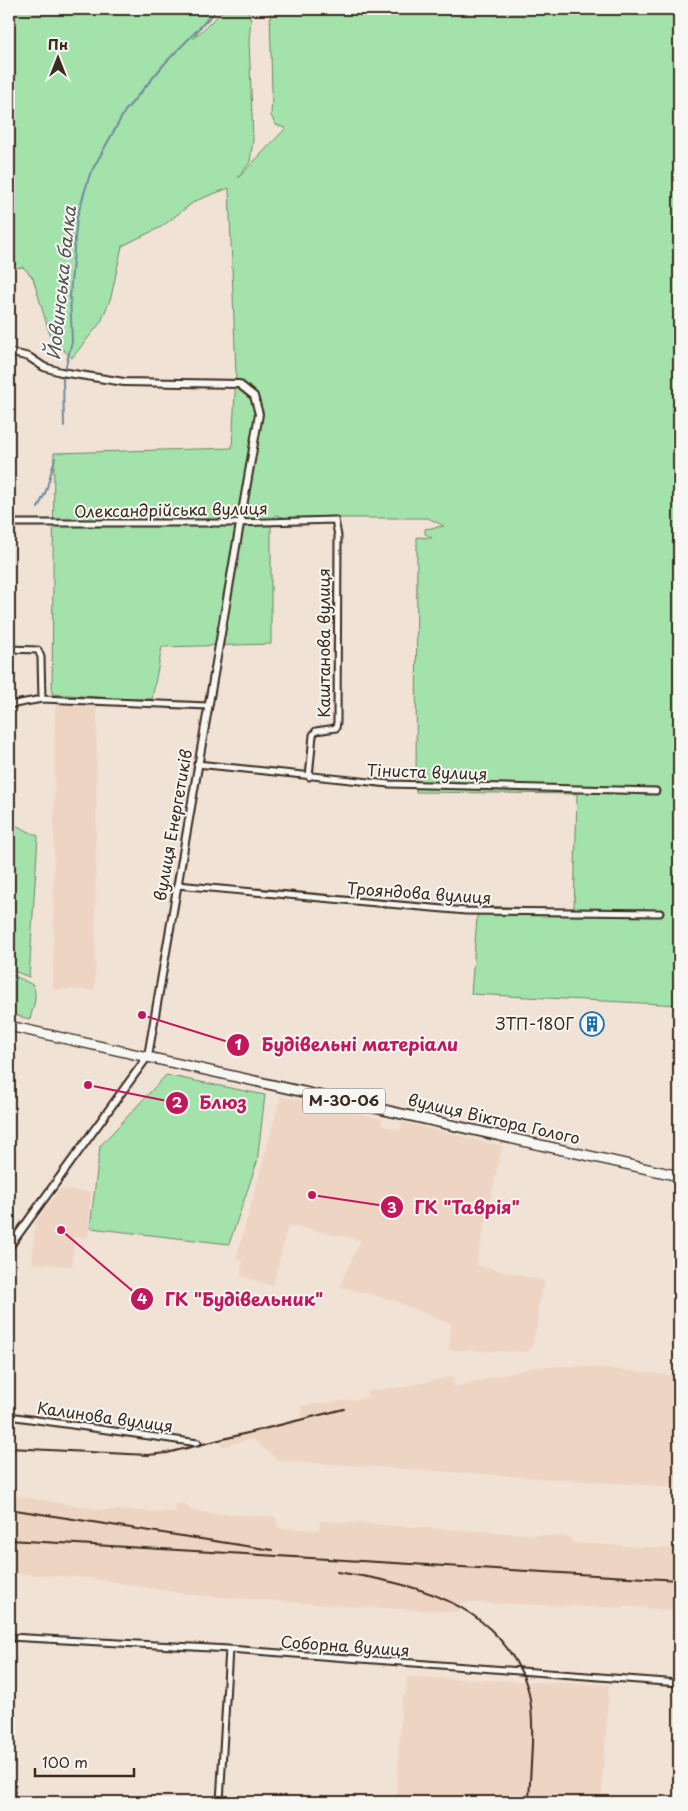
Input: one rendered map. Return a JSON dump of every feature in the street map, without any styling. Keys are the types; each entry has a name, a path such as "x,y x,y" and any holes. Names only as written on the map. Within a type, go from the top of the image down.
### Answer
{"main road":[{"name":"вулиця Віктора Голого","path":"9,1026 679,1176"}],"street":[{"name":"вулиця Енергетиків","path":"9,352 29,358 44,367 96,379 155,384 229,383 247,389 258,404 259,414 148,1056 9,1247"},
{"name":"Олександрійська вулиця","path":"9,523 335,520"},
{"name":"Каштанова вулиця","path":"309,778 313,735 316,731 336,728 337,722 338,536 335,520"},
{"path":"9,649 38,650 41,657 42,699"},
{"path":"9,705 42,699 208,706"},
{"name":"Тіниста вулиця","path":"197,764 309,778 389,784 656,791"},
{"name":"Трояндова вулиця","path":"177,885 466,911 660,913"},
{"name":"Калинова вулиця","path":"9,1416 198,1443"},
{"name":"Соборна вулиця","path":"9,1637 229,1649 679,1683"},
{"path":"220,1802 229,1649"}],"shaded area":[{"path":"55,704 97,704 95,990 53,989"},
{"path":"281,1096 382,1119 381,1125 400,1130 402,1122 502,1146 476,1265 545,1281 537,1310 539,1318 532,1346 527,1352 449,1350 451,1324 390,1299 341,1287 343,1278 361,1240 288,1225 273,1286 241,1276 243,1261 236,1259"},
{"path":"60,1189 91,1192 88,1238 74,1237 72,1266 32,1263 35,1223"},
{"path":"580,1366 679,1376 679,1487 283,1461 278,1460 252,1438 222,1447 219,1439 302,1418 301,1406 367,1398 367,1391 404,1387 453,1376 454,1387 535,1367"},
{"path":"9,1495 103,1510 175,1512 176,1505 184,1503 190,1509 207,1513 275,1517 279,1528 319,1530 320,1521 569,1537 573,1543 679,1549 679,1611 624,1606 624,1608 463,1602 459,1612 328,1605 185,1594 91,1578 9,1573"},
{"path":"407,1677 609,1685 601,1802 396,1802 402,1700 406,1693"}],"green space":[{"path":"9,9 213,9 193,39 225,9 247,9 251,20 249,40 253,140 250,162 238,178 286,128 276,125 271,116 270,9 679,9 679,1005 471,994 478,906 574,909 577,794 416,792 417,537 432,538 425,534 425,529 444,526 428,518 287,518 275,515 271,527 271,644 162,647 152,699 52,694 54,453 232,448 236,374 229,188 195,201 161,227 122,246 111,297 101,322 72,358 51,339 33,278 23,267 9,269"},
{"path":"9,822 38,836 29,977 9,969"},
{"path":"9,973 33,985 35,998 30,1019 9,1014"},
{"path":"166,1075 265,1095 257,1162 229,1244 90,1228 100,1146"}],"waterway":[{"name":"Йовинська балка","path":"64,426 63,378 72,341 70,294 77,217 90,174 125,111 166,62 218,9"},
{"name":"Йовинська балка","path":"38,508 46,491 55,458"}],"railway":[{"path":"9,1448 148,1455 167,1453 344,1409"},
{"path":"9,1509 272,1550"},
{"path":"9,1540 679,1580"},
{"path":"337,1572 387,1581 436,1595 479,1619 497,1636 516,1662 524,1677 529,1693 532,1738 529,1802"}],"place":[{"name":"Будівельні матеріали","path":"142,1015"},
{"name":"ЗТП-180Г","path":"592,1024"},
{"name":"Блюз","path":"88,1085"},
{"name":"ГК \"Таврія\"","path":"312,1195"},
{"name":"ГК \"Будівельник\"","path":"61,1230"}]}
